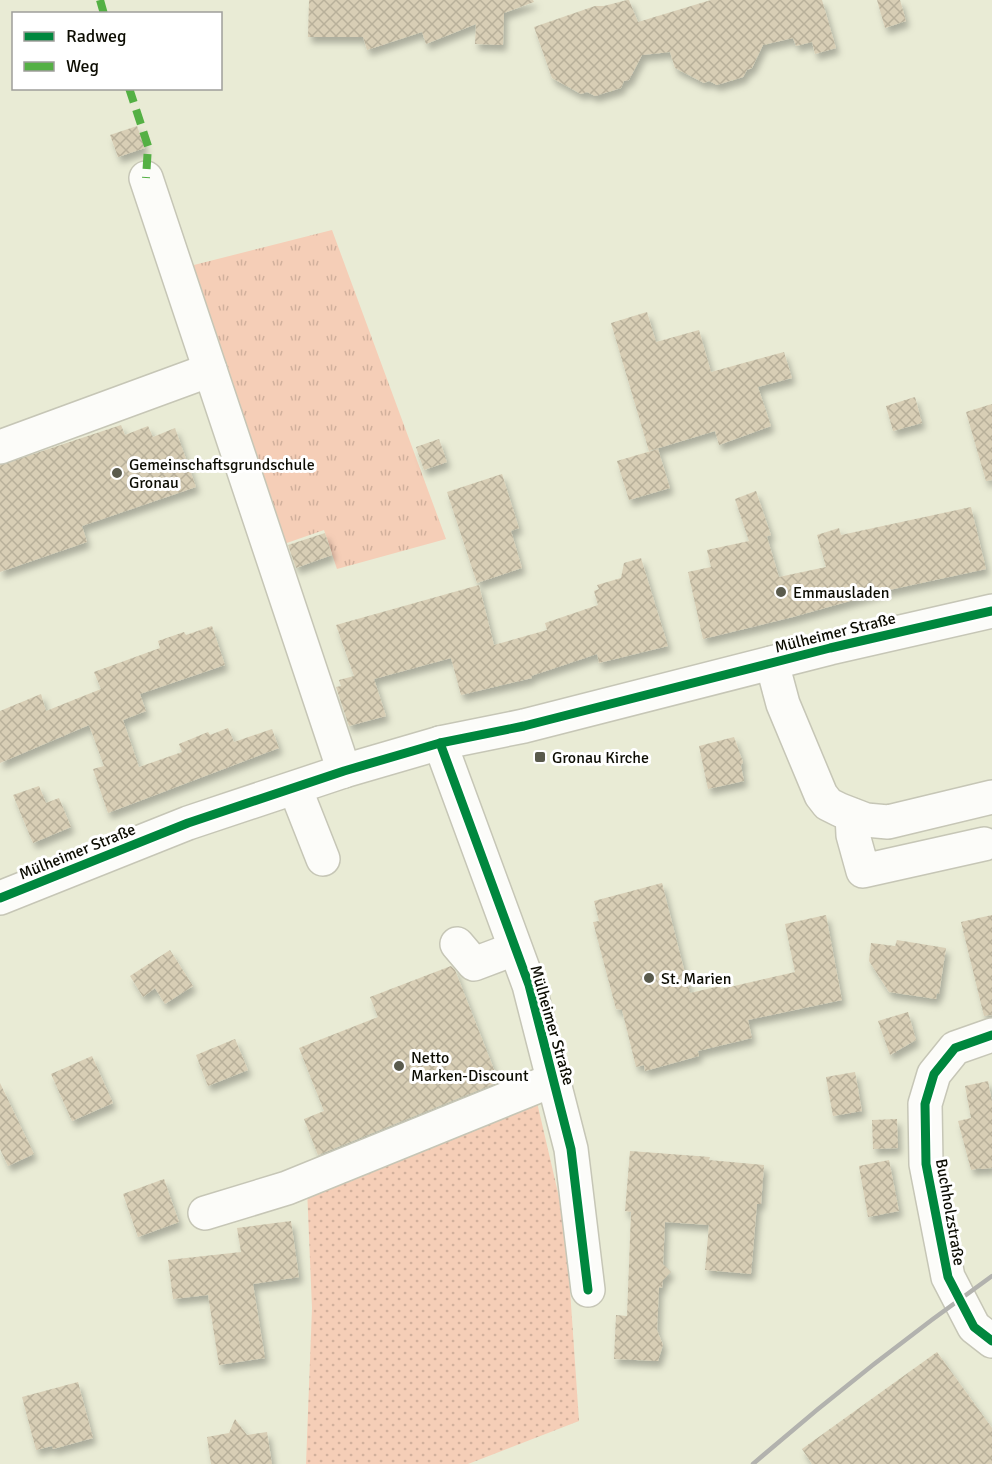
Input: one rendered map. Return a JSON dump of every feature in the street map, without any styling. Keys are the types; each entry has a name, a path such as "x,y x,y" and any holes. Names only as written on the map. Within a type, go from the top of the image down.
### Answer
{"main road":[{"path":"146,178 344,771"},
{"path":"0,447 210,370"},
{"name":"Mülheimer Straße","path":"0,898 188,823 344,771 440,743 524,726 772,663 992,611"},
{"path":"772,663 783,704 820,795 828,804 866,820 888,822 992,797"},
{"name":"Mülheimer Straße","path":"440,743 529,985 571,1149 588,1290"},
{"path":"295,788 323,859"},
{"path":"852,814 853,835 863,871 984,844"},
{"path":"457,944 474,964 514,949"},
{"name":"Buchholzstraße","path":"992,1035 956,1048 934,1074 925,1104 926,1164 948,1277 974,1327 992,1341"},
{"name":"Mülheimer Straße","path":"205,1213 286,1188 553,1080"}],"green space":[{"path":"332,230 446,539 337,569 324,530 281,545 186,267"},
{"path":"536,1098 562,1210 579,1421 468,1464 306,1464 312,1308 307,1188"}],"building":[{"path":"309,0 533,0 534,2 504,13 503,45 475,44 476,24 426,44 422,32 367,50 363,37 308,37"},
{"path":"627,0 638,22 711,0 822,0 836,48 815,54 812,42 796,46 793,38 763,45 752,68 747,70 743,77 717,85 709,81 704,83 675,68 670,52 642,55 629,80 624,81 621,88 595,96 587,92 581,94 552,78 534,27 595,6"},
{"path":"877,0 900,0 906,21 885,28"},
{"path":"137,126 145,148 118,157 110,135"},
{"path":"647,312 656,342 699,330 711,372 784,352 792,378 758,387 771,426 719,445 715,431 649,451 611,323"},
{"path":"915,397 922,423 893,431 886,406"},
{"path":"992,404 992,480 986,481 966,412"},
{"path":"121,425 125,435 148,426 153,437 175,428 196,487 82,526 87,542 0,572 0,465"},
{"path":"439,439 447,462 424,470 416,447"},
{"path":"658,449 670,488 629,500 617,461"},
{"path":"502,474 519,528 511,531 522,568 477,583 447,492"},
{"path":"756,491 771,535 763,538 767,537 779,577 826,567 817,535 839,528 841,535 971,507 986,569 889,590 703,639 688,572 711,567 707,550 749,541 735,499"},
{"path":"325,533 332,555 296,568 288,545"},
{"path":"641,558 668,646 599,663 597,654 531,676 532,678 461,695 451,658 374,679 386,716 349,726 336,687 341,686 339,680 354,676 336,625 479,585 494,645 547,630 545,623 598,605 594,591 599,589 597,585 621,578 624,563"},
{"path":"212,626 225,665 140,694 146,711 123,720 139,767 182,752 179,744 208,732 210,735 228,728 234,742 272,729 279,748 108,813 93,769 104,766 89,725 0,763 0,711 41,694 46,711 101,689 94,672 160,648 158,641"},
{"path":"734,737 743,762 741,766 744,781 708,789 699,746"},
{"path":"39,786 46,803 59,798 71,827 33,843 13,795"},
{"name":"St. Marien","path":"662,883 690,993 720,986 721,989 795,972 785,924 826,915 842,1000 748,1020 752,1038 698,1051 699,1056 645,1071 644,1065 636,1067 622,1010 616,1009 593,922 599,921 594,901"},
{"path":"992,915 992,1015 984,1016 961,922"},
{"path":"897,940 946,948 939,994 937,993 936,999 889,992 869,961 871,943 895,946"},
{"path":"170,950 193,986 165,1004 155,988 143,997 130,976"},
{"name":"Netto Marken-Discount","path":"451,966 455,970 499,1082 318,1155 304,1119 324,1111 299,1048 378,1017 370,997"},
{"path":"908,1012 916,1040 890,1055 878,1021"},
{"path":"235,1039 248,1070 208,1086 196,1055"},
{"path":"92,1056 113,1103 72,1121 51,1074"},
{"path":"855,1072 862,1111 833,1116 826,1077"},
{"path":"988,1081 992,1102 992,1168 971,1170 958,1121 971,1118 965,1086"},
{"path":"0,1083 34,1154 8,1166 0,1149"},
{"path":"897,1119 898,1148 873,1149 872,1120"},
{"path":"630,1151 710,1157 709,1160 764,1165 761,1204 757,1204 751,1274 705,1270 709,1225 665,1222 663,1264 671,1272 663,1280 662,1288 659,1287 657,1330 663,1345 658,1361 614,1359 616,1315 627,1316 631,1212 625,1211"},
{"path":"889,1160 899,1211 868,1217 859,1166"},
{"path":"164,1179 179,1222 138,1237 123,1194"},
{"path":"291,1221 299,1277 253,1284 265,1358 219,1365 208,1295 173,1299 168,1260 241,1252 237,1228"},
{"path":"937,1352 992,1428 992,1464 812,1464 802,1449"},
{"path":"78,1382 93,1438 53,1449 52,1446 36,1450 22,1397"},
{"path":"235,1419 247,1435 267,1432 272,1464 211,1464 207,1437 229,1433"}],"railway":[{"path":"753,1464 870,1367 992,1276"}],"marked path":[{"path":"100,0 103,12"},
{"path":"130,90 148,146 146,178"}],"cycle path":[{"path":"0,898 188,823 344,771 440,743 524,726 830,648 992,611"},
{"path":"440,743 529,985 571,1149 588,1290"},
{"path":"992,1035 955,1048 934,1074 925,1104 926,1164 948,1277 974,1327 992,1341"}],"place":[{"name":"Gemeinschaftsgrundschule Gronau","path":"117,473"},
{"name":"Emmausladen","path":"781,592"},
{"name":"Gronau Kirche","path":"540,757"},
{"name":"St. Marien","path":"649,978"},
{"name":"Netto Marken-Discount","path":"399,1066"}]}
